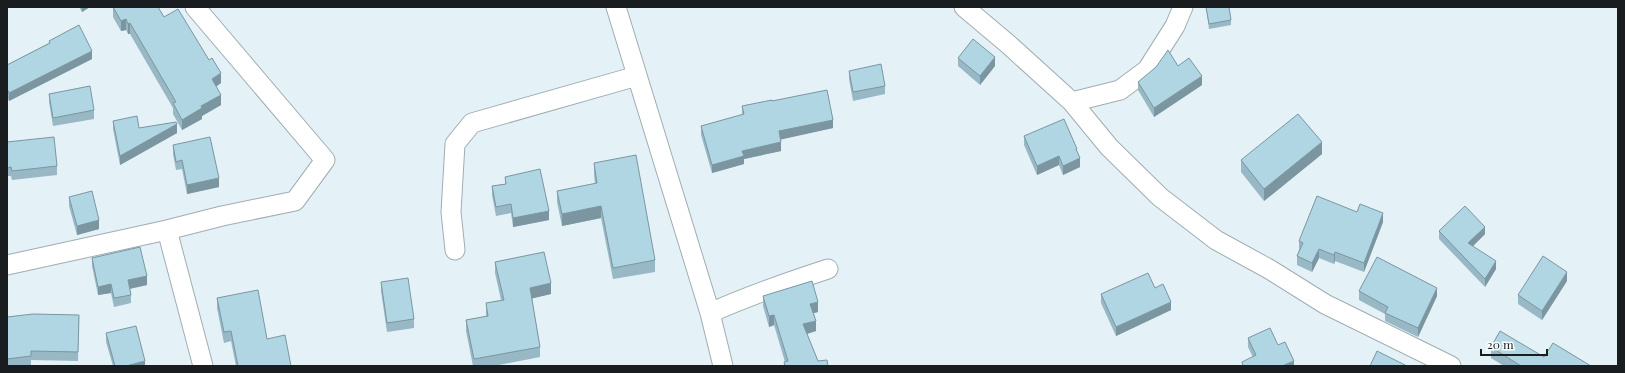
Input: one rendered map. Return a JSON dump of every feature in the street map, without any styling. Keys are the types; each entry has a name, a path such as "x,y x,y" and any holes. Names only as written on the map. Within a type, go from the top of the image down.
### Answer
{"street":[{"path":"7,266 295,200 325,160 195,7"},
{"path":"616,7 710,313 723,366"},
{"path":"964,7 1008,44 1072,102 1109,147 1160,197 1216,240 1269,269 1326,304 1451,366"},
{"path":"1072,102 1120,90 1147,70 1175,26 1183,7"},
{"path":"455,250 451,212 455,144 472,123 637,76"},
{"path":"167,230 203,366"},
{"path":"710,313 742,299 828,269"}],"building":[{"path":"113,7 158,7 164,17 178,9 209,60 212,58 221,73 212,79 221,95 201,106 202,108 182,120 173,103 176,102 130,23 128,24 126,19 121,21"},
{"path":"1206,7 1229,7 1231,20 1209,24"},
{"path":"79,25 92,51 9,93 7,89 7,65 50,43 49,41"},
{"path":"973,39 995,57 980,76 958,58"},
{"path":"1168,50 1178,66 1189,58 1202,76 1154,108 1138,82 1156,67"},
{"path":"881,64 885,86 853,92 849,71"},
{"path":"90,86 94,110 53,118 49,94"},
{"path":"827,90 833,120 779,131 781,142 742,151 744,156 712,165 701,126 744,114 742,106"},
{"path":"1298,114 1322,142 1264,189 1241,160"},
{"path":"137,116 139,128 176,122 177,124 120,156 113,121"},
{"path":"1064,119 1080,158 1063,166 1059,156 1037,166 1024,136"},
{"path":"54,137 57,166 12,171 11,167 7,168 7,142"},
{"path":"210,137 219,178 187,185 182,160 176,162 173,145"},
{"path":"636,155 655,260 613,268 601,206 562,214 557,191 597,183 594,163"},
{"path":"540,169 549,211 513,218 511,204 496,207 492,186 506,184 505,177"},
{"path":"92,191 99,220 77,226 69,197"},
{"path":"1317,196 1357,212 1360,204 1383,213 1364,263 1335,252 1334,255 1319,249 1312,263 1297,256 1303,243 1299,241"},
{"path":"1465,206 1485,227 1468,243 1496,261 1485,279 1439,231"},
{"path":"140,247 147,276 128,280 131,295 114,298 111,284 98,287 92,258"},
{"path":"544,252 551,283 530,288 540,347 474,359 466,320 488,316 486,303 504,300 495,262"},
{"path":"1543,256 1567,272 1542,311 1518,295"},
{"path":"1377,257 1437,288 1418,328 1385,313 1388,307 1359,291"},
{"path":"1148,273 1155,288 1163,284 1171,302 1116,327 1101,294"},
{"path":"408,278 414,319 387,323 381,282"},
{"path":"812,281 818,302 810,304 816,321 803,324 818,361 827,360 828,366 785,366 784,362 788,361 774,315 769,316 763,296"},
{"path":"258,290 267,339 285,335 291,366 238,366 231,331 224,332 217,298"},
{"path":"33,314 79,315 78,352 31,351 31,356 7,359 7,317"},
{"path":"136,326 145,361 126,366 115,366 106,333"},
{"path":"1270,328 1278,345 1285,342 1294,361 1282,366 1243,366 1242,362 1256,355 1248,338"},
{"path":"1500,331 1544,357 1553,343 1591,366 1521,366 1491,347"},
{"path":"1377,351 1407,366 1370,366"}]}
